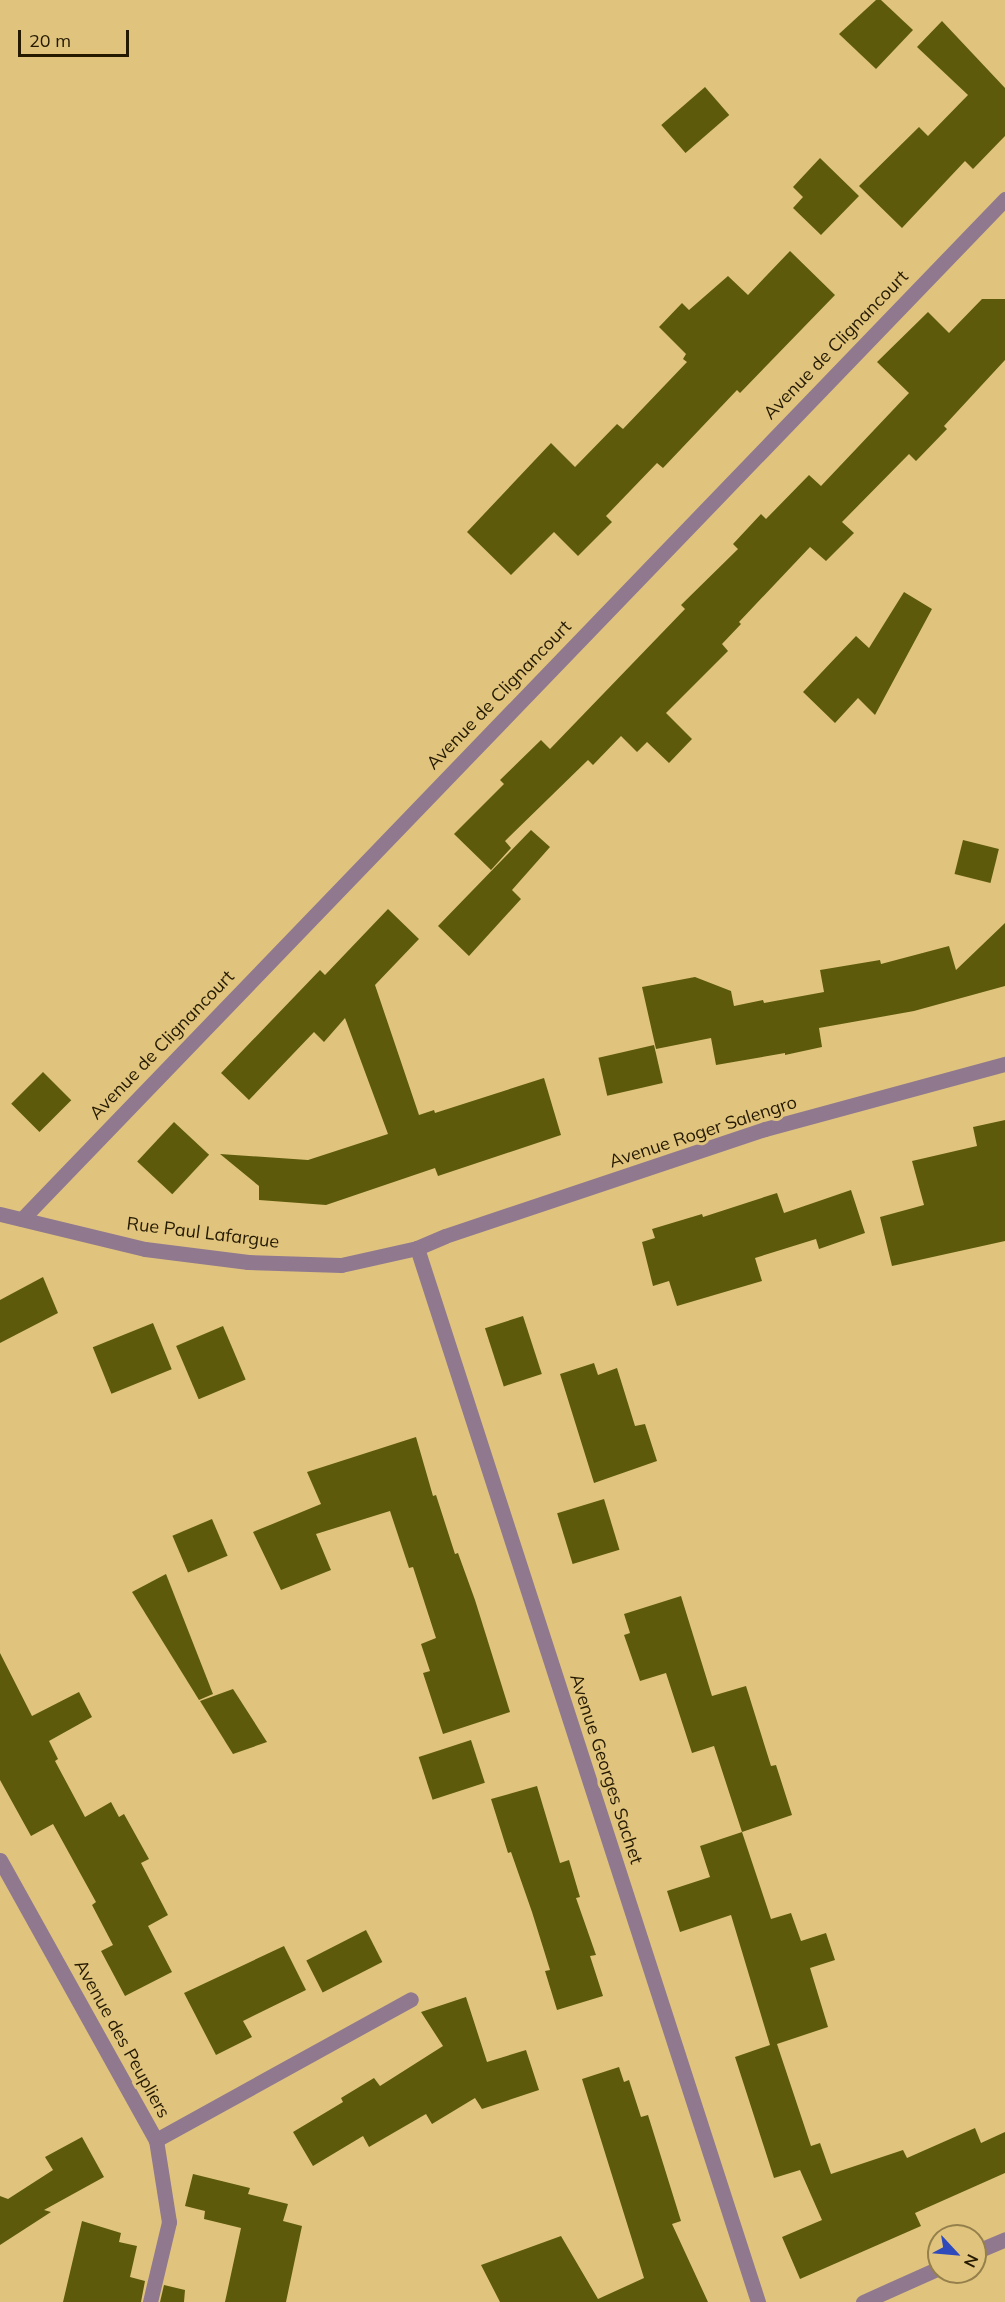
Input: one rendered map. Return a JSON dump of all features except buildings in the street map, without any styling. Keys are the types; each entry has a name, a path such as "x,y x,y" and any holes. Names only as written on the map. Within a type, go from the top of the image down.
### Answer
{"street":[{"name":"Avenue de Clignancourt","path":"22,1219 1005,199"},
{"name":"Avenue Roger Salengro","path":"417,1248 445,1236 765,1129 1005,1064"},
{"name":"Rue Paul Lafargue","path":"0,1214 145,1249 248,1262 341,1265 417,1248"},
{"name":"Avenue Georges Sachet","path":"417,1248 758,2302"},
{"name":"Avenue des Peupliers","path":"0,1860 156,2140 411,2000"},
{"path":"150,2302 169,2222 156,2140"},
{"path":"987,2247 1005,2239"},
{"path":"862,2302 927,2273"}]}
